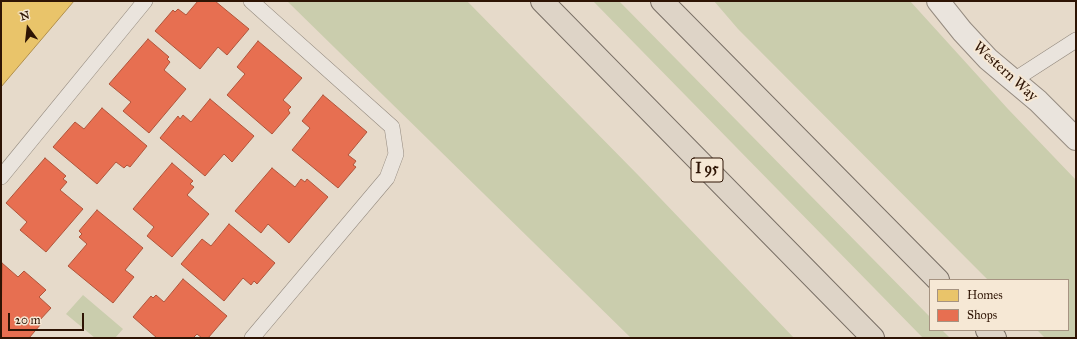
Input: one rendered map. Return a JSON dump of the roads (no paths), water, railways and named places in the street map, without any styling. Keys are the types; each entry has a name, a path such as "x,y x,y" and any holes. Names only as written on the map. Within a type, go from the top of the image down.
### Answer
{"highway":[{"name":"I 95","path":"542,1 873,338"},
{"path":"662,1 937,279"}],"street":[{"name":"Western Way","path":"938,1 962,31 988,59 1038,101 1076,139"}],"lane":[{"path":"1,177 145,1"},
{"path":"251,1 392,127 396,154 387,178 252,338"},
{"path":"1014,80 1076,40"}]}
